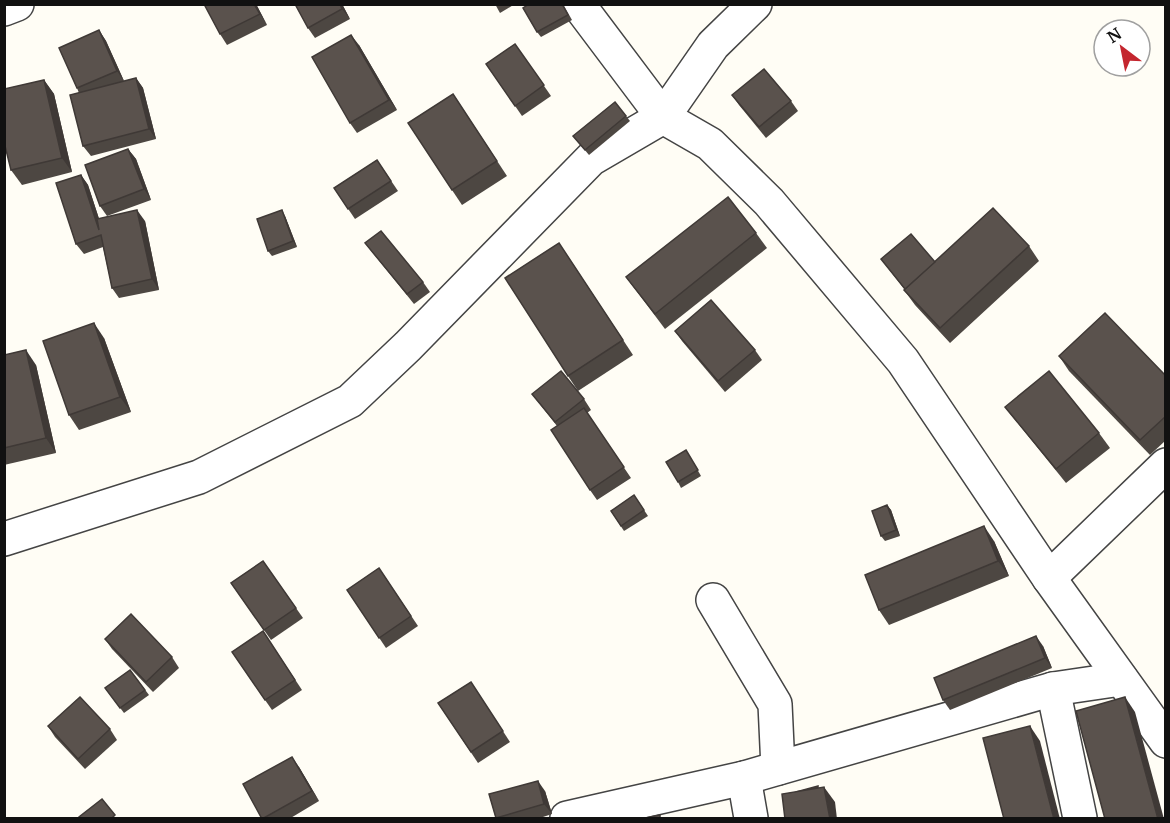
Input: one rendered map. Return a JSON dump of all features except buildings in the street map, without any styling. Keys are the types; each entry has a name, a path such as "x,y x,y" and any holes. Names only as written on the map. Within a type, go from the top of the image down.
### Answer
{"street":[{"path":"4,9 17,4"},
{"path":"578,4 663,117 710,144 769,202 903,361 1049,578 1166,741"},
{"path":"4,539 199,477 350,401 416,338 591,159 663,117 713,45 755,4"},
{"path":"1049,578 1166,465"},
{"path":"713,600 775,704 778,768"},
{"path":"567,819 744,778 1053,689 1121,679"},
{"path":"1053,689 1080,819"},
{"path":"744,778 751,819"}]}
